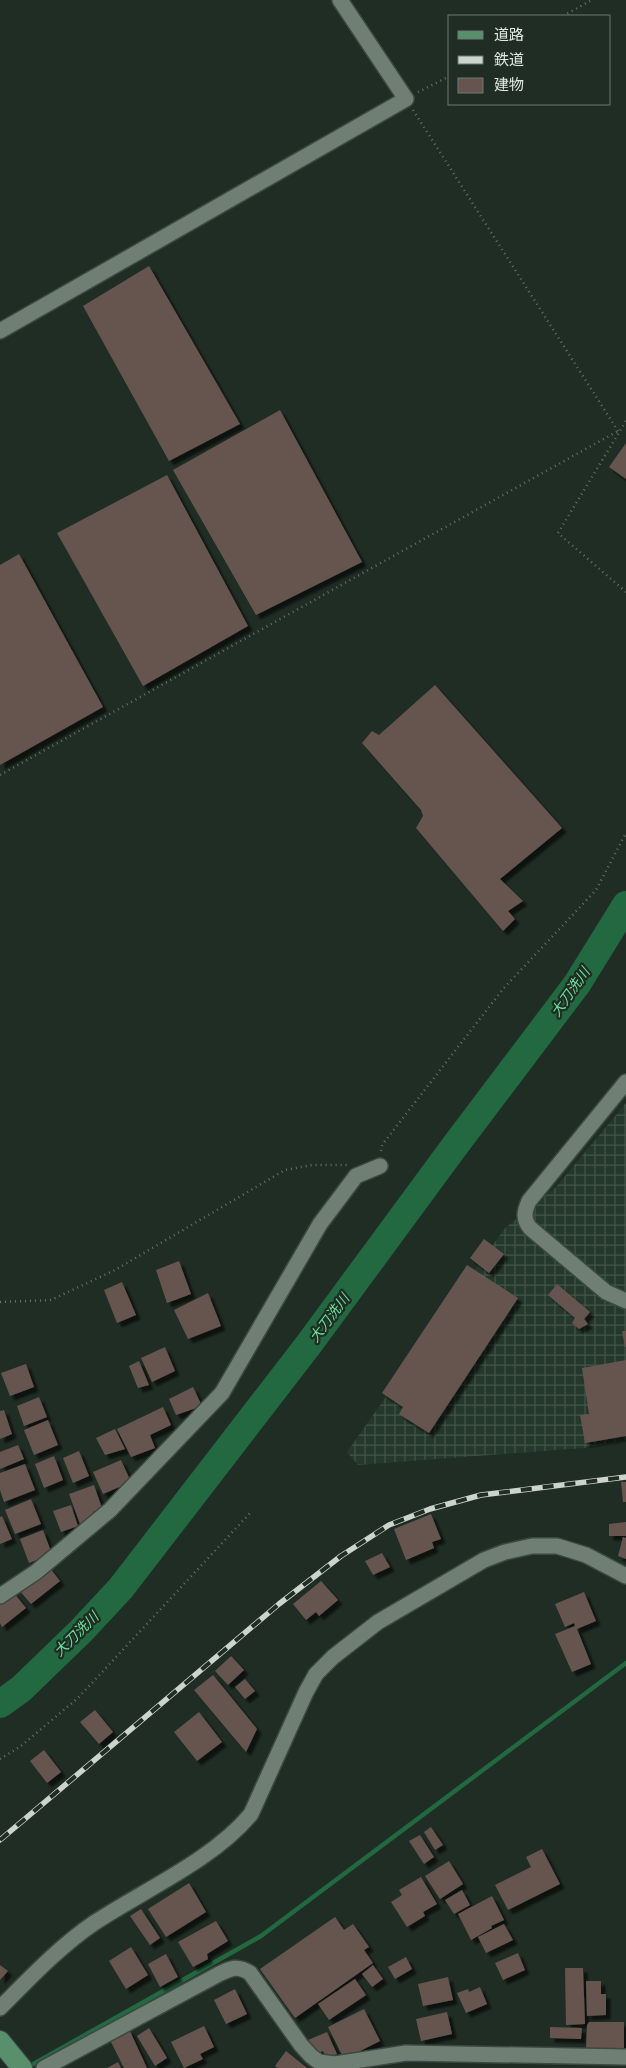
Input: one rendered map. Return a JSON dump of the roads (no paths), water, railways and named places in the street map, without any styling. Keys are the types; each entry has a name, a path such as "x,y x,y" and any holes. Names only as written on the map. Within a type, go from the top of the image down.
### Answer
{"main road":[{"path":"0,2041 22,2068"}],"street":[{"path":"0,331 406,98 340,0"},
{"path":"626,1082 529,1201 525,1211 525,1221 530,1228 606,1292 626,1302"},
{"path":"1,1591 36,1572 110,1510 222,1393 320,1224 356,1176 380,1166"},
{"path":"0,2008 74,1937 214,1849 237,1831 251,1814 316,1674 333,1657 378,1622 484,1560 505,1552 532,1546 557,1546 586,1555 626,1576"},
{"path":"44,2068 232,1968 242,1968 250,1973 301,2045 319,2062 335,2064 406,2053 626,2058"}],"waterway":[{"name":"大刀洗川","path":"0,1704 21,1689 81,1631 121,1588 309,1344 577,984 626,905"},
{"path":"28,2067 261,1936 626,1663"}],"railway":[{"path":"0,1840 279,1604 341,1556 389,1525 430,1509 481,1495 626,1477"}]}
